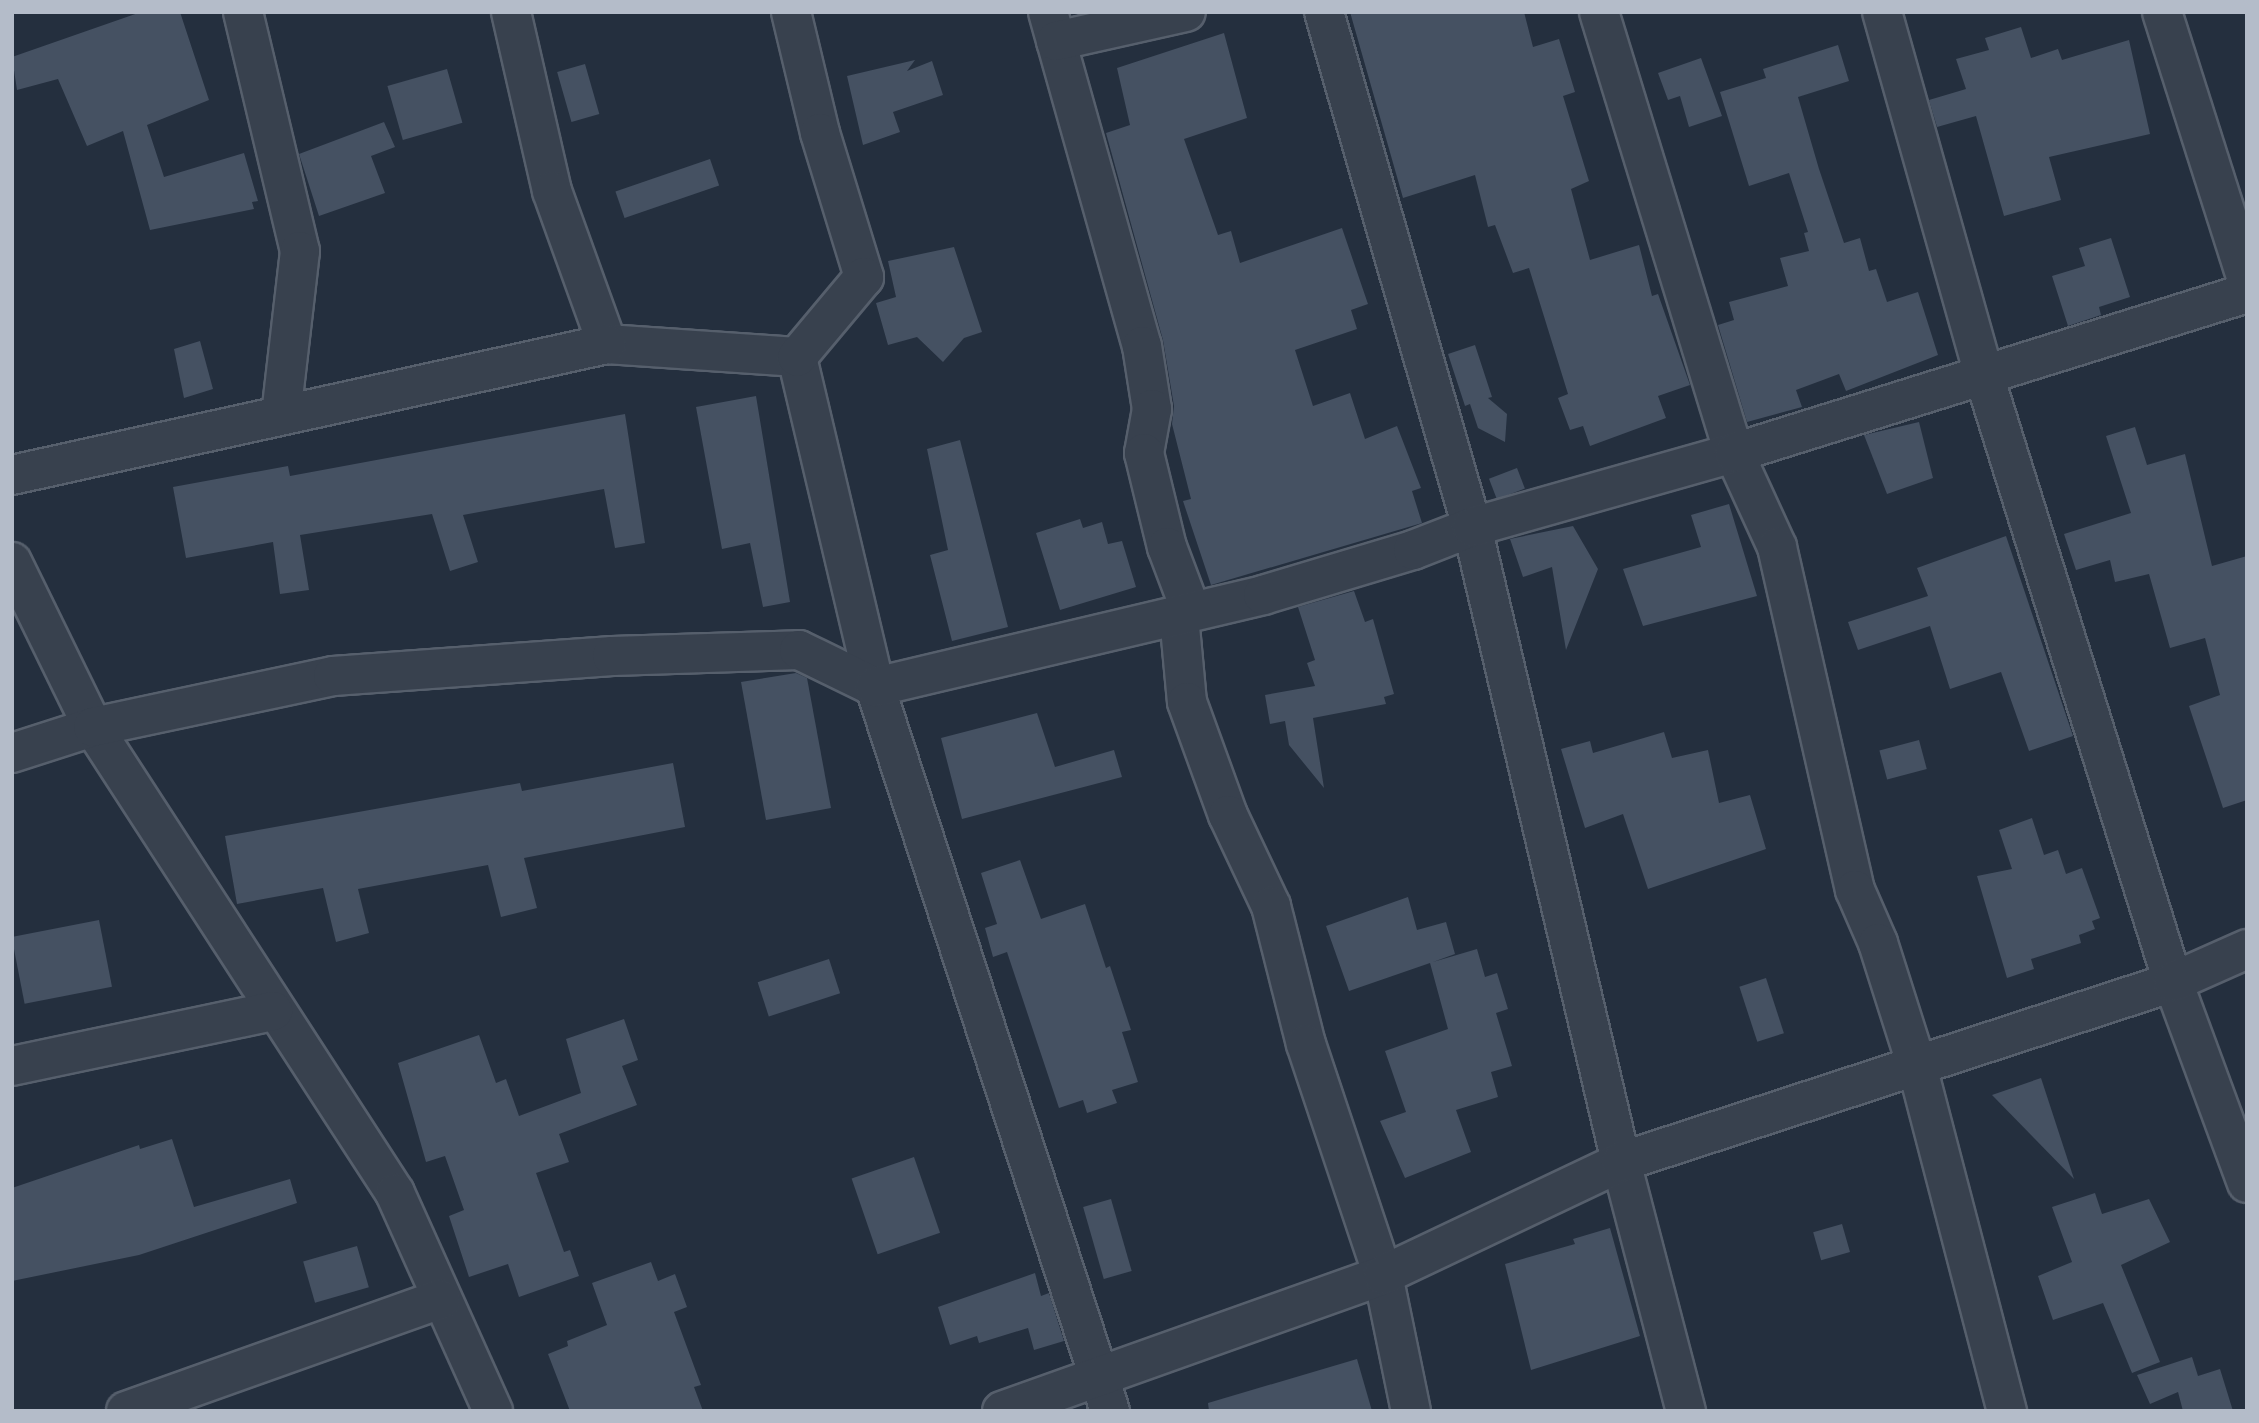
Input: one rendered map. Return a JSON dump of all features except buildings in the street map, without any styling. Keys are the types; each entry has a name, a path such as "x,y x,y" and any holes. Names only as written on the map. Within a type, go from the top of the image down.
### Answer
{"street":[{"path":"243,12 300,251 281,415"},
{"path":"511,12 552,191 607,344"},
{"path":"791,12 820,133 864,277 797,357"},
{"path":"1186,12 1052,27 1142,346 1152,409 1144,453 1185,614 1187,702 1200,747 1271,906 1306,1044 1383,1275 1412,1411"},
{"path":"1324,12 1472,527 1621,1162 1686,1411"},
{"path":"1599,12 1734,453 1777,547 1855,890 1878,943 1917,1066 2007,1411"},
{"path":"1882,12 1984,376 2174,982 2247,1183"},
{"path":"2162,12 2247,280"},
{"path":"12,753 93,727 333,676 612,656 799,650 875,687 1185,614 1351,569 1472,527 1734,453 2247,293"},
{"path":"12,475 607,344 797,357"},
{"path":"797,357 875,687 1105,1394"},
{"path":"12,562 93,727 273,1011 396,1193 493,1411"},
{"path":"1002,1411 1105,1394 1383,1275 1621,1162 2174,982 2247,949"},
{"path":"12,1066 273,1011"},
{"path":"126,1411 441,1299"}]}
